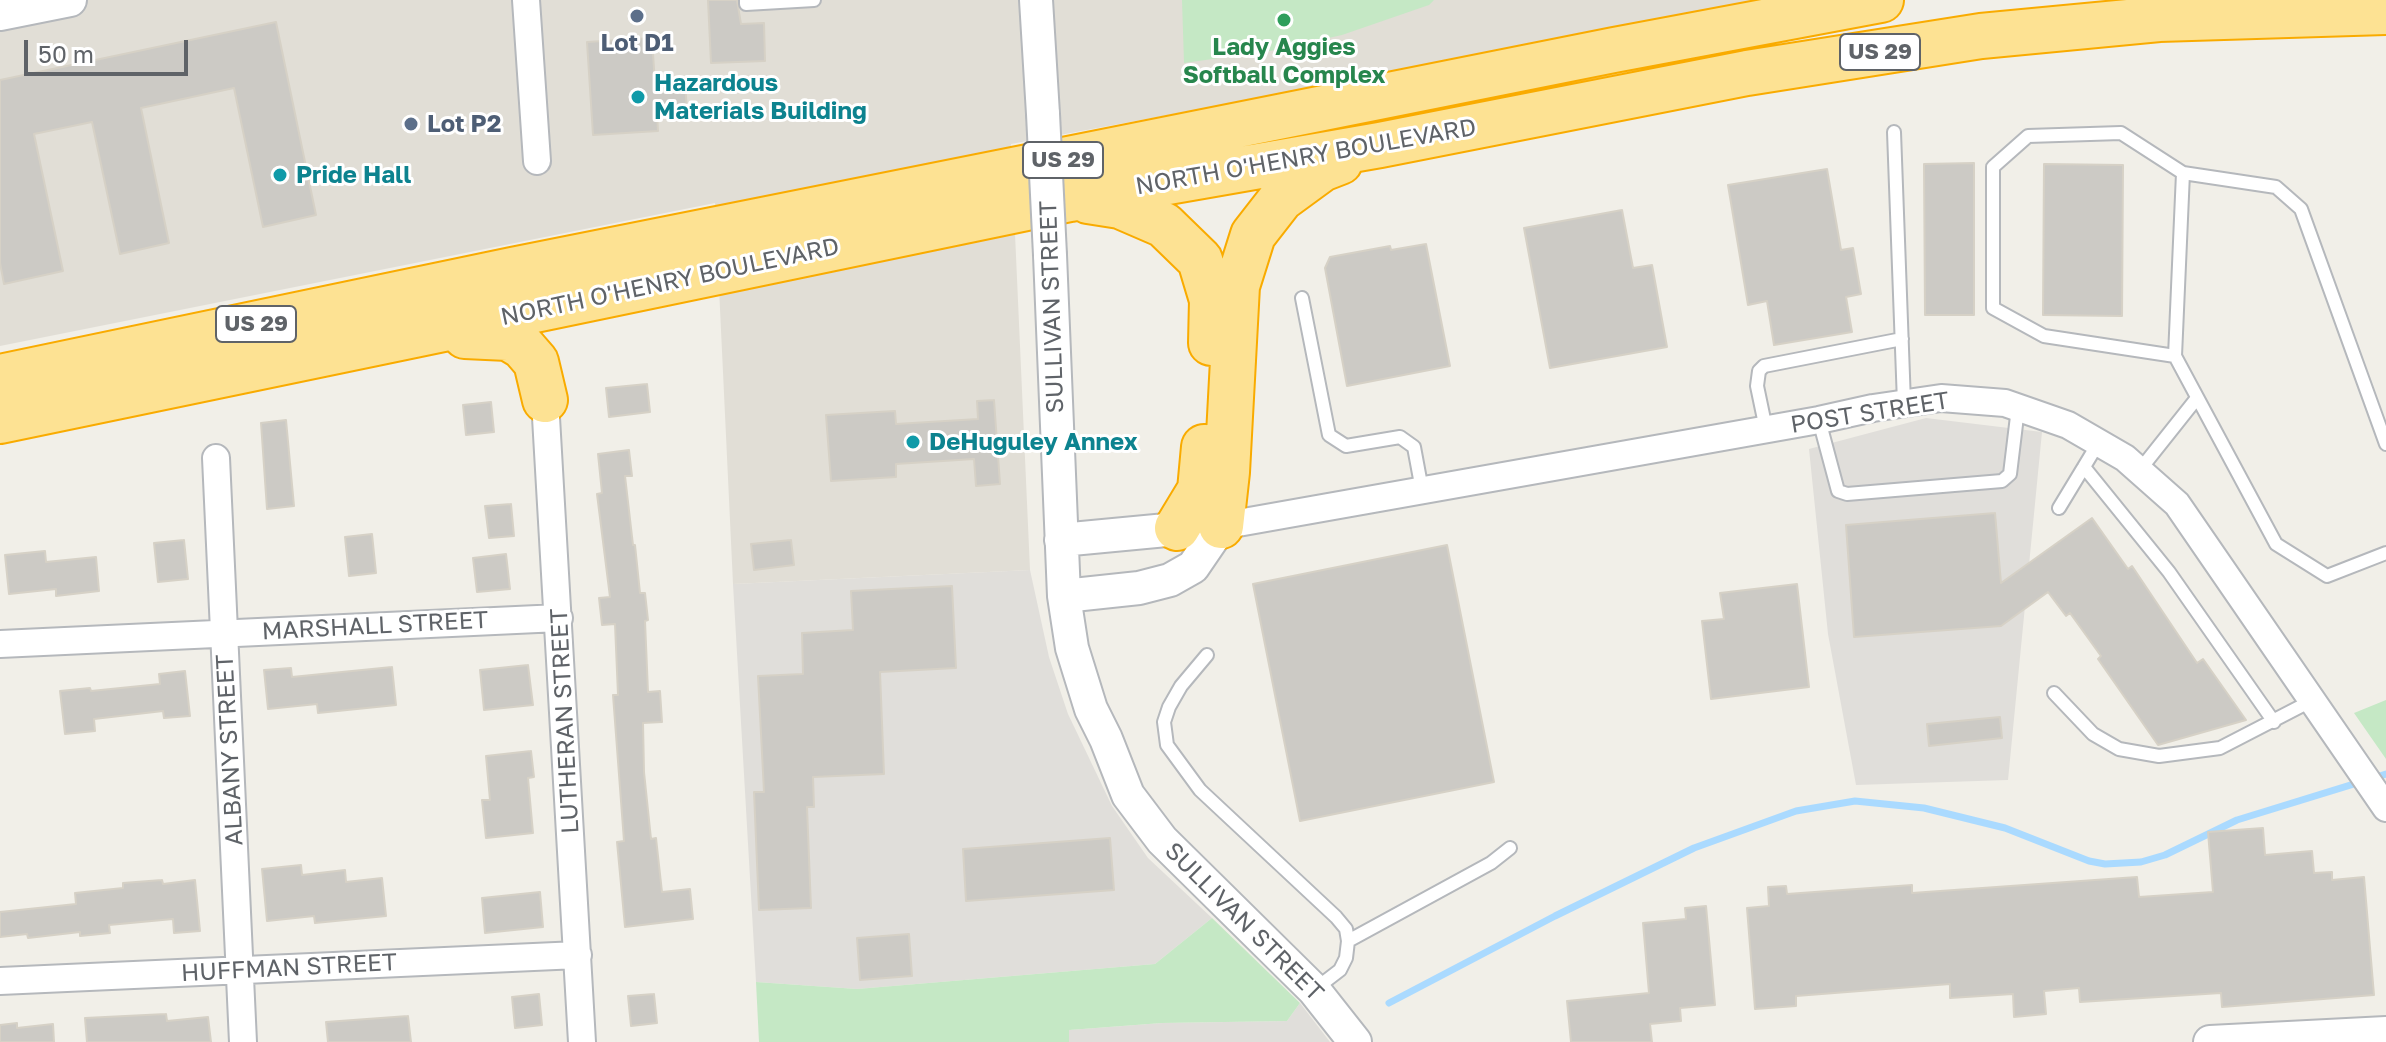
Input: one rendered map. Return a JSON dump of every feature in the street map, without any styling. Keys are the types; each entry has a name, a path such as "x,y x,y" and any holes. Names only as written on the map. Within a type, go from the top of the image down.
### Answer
{"highway":[{"name":"NORTH O'HENRY BOULEVARD","path":"0,377 512,270 1614,50 1881,0"},
{"name":"NORTH O'HENRY BOULEVARD","path":"0,421 1070,199 1380,145 1747,73 1981,36 2159,19 2386,12"},
{"path":"1221,526 1237,286 1253,235 1281,199 1322,169 1380,145"},
{"path":"1070,199 1120,206 1164,225 1200,260 1212,300 1210,381 1200,490 1177,528"},
{"path":"545,400 549,355 564,328 598,299"},
{"path":"435,330 472,338 508,338 523,347 536,362 545,400"}],"street":[{"path":"19,7 70,0"},
{"path":"526,0 537,161"},
{"name":"SULLIVAN STREET","path":"1036,0 1064,596 1072,648 1091,709 1128,795 1162,840 1314,990 1355,1042"},
{"name":"POST STREET","path":"1061,540 1221,526 1904,403 1941,398 2005,403 2068,425 2099,442 2125,458 2177,504 2386,808"},
{"name":"LUTHERAN STREET","path":"545,400 582,1042"},
{"name":"ALBANY STREET","path":"216,458 243,1042"},
{"path":"1064,596 1139,588 1170,580 1193,567 1221,526"},
{"name":"MARSHALL STREET","path":"0,644 559,618"},
{"name":"HUFFMAN STREET","path":"0,981 578,955"},
{"path":"2229,1042 2386,1033"}],"lane":[{"path":"746,0 746,4 814,0"},
{"path":"1894,132 1904,403"},
{"path":"2175,356 2044,336 1993,308 1993,167 2028,136 2121,133 2183,173 2276,187 2301,209 2386,444"},
{"path":"2183,173 2175,356 2197,398 2276,544 2327,576 2386,553"},
{"path":"1302,298 1329,435 1346,446 1400,437 1414,447 1422,490"},
{"path":"1766,429 1757,386 1759,371 1764,366 1902,339"},
{"path":"2139,471 2197,398"},
{"path":"1819,420 1838,491 1847,494 2002,481 2010,474 2018,408"},
{"path":"2059,508 2099,442"},
{"path":"2084,467 2169,572 2274,722"},
{"path":"1207,655 1181,686 1169,707 1164,722 1167,745 1200,790 1346,929 1346,958 1340,970 1314,990"},
{"path":"2054,693 2093,734 2119,749 2159,756 2220,748 2311,701"},
{"path":"1348,941 1491,863 1510,848"}],"shaded area":[{"path":"0,0 1791,0 1011,144 1030,570 733,584 715,203 0,346"},
{"path":"1926,418 2042,432 2008,780 1856,785 1828,634 1809,449"},
{"path":"1030,570 1049,657 1068,714 1112,806 1148,858 1212,918 1155,964 857,989 756,982 733,584"},
{"path":"1300,1003 1330,1042 1069,1042 1069,1030 1162,1023 1287,1021"}],"green space":[{"name":"Lady Aggies Softball Complex","path":"1182,0 1434,0 1429,5 1342,35 1270,51 1184,63"},
{"path":"2386,700 2386,759 2354,713"},
{"path":"1212,918 1300,1003 1287,1021 1162,1023 1069,1030 1069,1042 759,1042 756,982 857,989 1155,964"}],"building":[{"path":"708,0 737,0 741,24 764,23 765,61 711,63"},
{"name":"Pride Hall","path":"276,22 316,215 263,227 234,88 141,108 169,243 120,254 92,122 34,134 63,271 4,284 0,263 0,80"},
{"name":"Hazardous Materials Building","path":"652,38 655,84 685,82 687,111 657,113 658,131 593,135 587,42"},
{"path":"1974,163 1974,315 1925,315 1924,164"},
{"path":"2044,164 2123,165 2122,316 2043,315"},
{"path":"1827,169 1841,250 1853,248 1861,294 1846,297 1852,332 1774,345 1767,301 1748,305 1728,185"},
{"path":"1622,210 1633,268 1652,265 1667,347 1550,368 1524,228"},
{"path":"1426,244 1450,366 1347,386 1325,268 1330,257 1390,246 1391,250"},
{"path":"647,384 650,412 609,417 606,388"},
{"name":"DeHuguley Annex","path":"994,400 1000,484 976,486 974,459 896,464 896,477 831,481 826,415 895,411 896,424 978,419 977,401"},
{"path":"491,402 494,432 466,435 463,405"},
{"path":"286,420 294,506 267,509 261,423"},
{"path":"629,450 632,476 625,476 640,593 645,593 648,620 645,621 648,692 660,691 662,722 643,723 651,839 656,838 662,892 690,889 693,919 625,927 617,842 624,841 613,695 618,695 615,624 602,625 599,598 610,597 597,494 602,493 598,454"},
{"path":"511,504 514,536 489,538 485,506"},
{"path":"1995,513 2001,583 2092,518 2128,569 2132,566 2197,663 2203,659 2246,720 2158,745 2098,659 2101,656 2070,613 2066,616 2048,592 2001,626 1854,637 1846,525"},
{"path":"372,534 376,573 349,576 345,537"},
{"path":"184,540 188,579 158,582 154,543"},
{"path":"791,540 794,565 754,570 751,544"},
{"path":"1447,545 1494,782 1300,821 1253,584"},
{"path":"45,551 46,562 96,557 99,591 56,596 56,589 9,594 5,555"},
{"path":"506,554 510,589 477,592 473,558"},
{"path":"1797,584 1809,687 1711,699 1702,621 1724,619 1720,593"},
{"path":"952,586 956,668 880,672 884,774 813,777 814,807 807,807 811,908 759,910 754,792 764,792 758,676 803,674 802,633 853,630 851,591"},
{"path":"528,665 533,705 484,710 480,670"},
{"path":"392,667 396,705 318,713 317,704 268,709 264,670 291,668 292,677"},
{"path":"185,671 190,716 164,718 163,711 94,719 95,731 65,734 60,691 160,684 159,674"},
{"path":"2000,717 2002,738 1929,746 1927,724"},
{"path":"531,751 534,777 528,778 533,833 486,838 482,800 490,800 486,756"},
{"path":"2263,828 2265,855 2312,851 2314,873 2332,872 2332,880 2364,877 2374,995 2222,1007 2221,993 2080,1002 2079,988 2044,991 2046,1014 2014,1017 2013,994 1950,998 1950,984 1796,996 1796,1006 1755,1009 1747,908 1769,906 1768,887 1786,886 1787,894 1912,885 1912,893 2137,877 2139,897 2213,892 2208,832"},
{"path":"1110,838 1114,890 966,901 963,849"},
{"path":"301,865 302,875 345,870 346,882 382,878 386,916 315,923 314,916 267,921 262,869"},
{"path":"162,880 163,884 195,880 200,931 174,933 173,919 109,925 110,933 0,937 0,912 76,904 75,893 123,888 123,883"},
{"path":"540,892 543,927 485,933 482,898"},
{"path":"1706,906 1715,1005 1680,1008 1681,1021 1650,1024 1652,1042 1571,1042 1567,1001 1649,993 1643,923 1686,919 1685,908"},
{"path":"909,934 912,976 860,980 857,938"},
{"path":"539,994 542,1025 515,1028 512,997"},
{"path":"654,994 657,1023 631,1026 628,996"},
{"path":"166,1014 167,1021 208,1017 211,1042 87,1042 85,1018"},
{"path":"408,1016 411,1042 328,1042 326,1022"},
{"path":"17,1023 17,1028 53,1024 54,1042 0,1042 0,1025"}],"waterway":[{"path":"1389,1003 1694,848 1796,811 1855,801 1924,808 2005,828 2089,861 2105,864 2141,862 2165,855 2237,820 2386,774"}],"place":[{"name":"Lot D1","path":"637,16"},
{"name":"Lady Aggies Softball Complex","path":"1284,20"},
{"name":"Hazardous Materials Building","path":"638,97"},
{"name":"Lot P2","path":"411,124"},
{"name":"Pride Hall","path":"280,175"},
{"name":"DeHuguley Annex","path":"913,442"}]}
